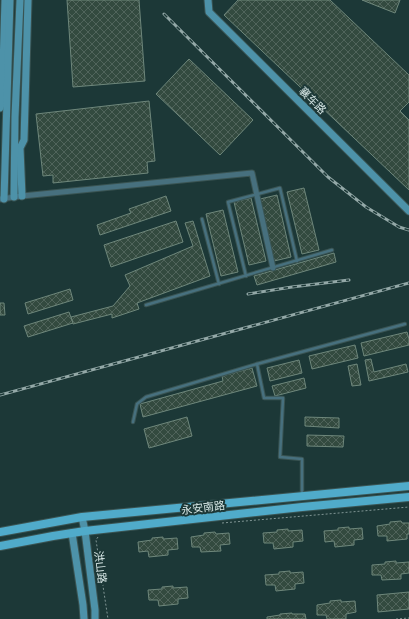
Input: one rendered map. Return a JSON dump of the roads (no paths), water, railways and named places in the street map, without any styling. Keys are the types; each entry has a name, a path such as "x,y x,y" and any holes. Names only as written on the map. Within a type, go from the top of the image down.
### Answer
{"main road":[{"name":"永安南路","path":"0,532 82,517 409,486"},
{"name":"永安南路","path":"0,546 85,531 302,507 409,497"}],"street":[{"path":"0,108 2,100 5,0"},
{"path":"10,0 2,199 18,196 252,173 273,268"},
{"path":"18,196 15,117 20,0"},
{"path":"18,196 20,148 24,140 28,0"},
{"name":"襄车路","path":"208,0 209,12 409,211"},
{"path":"0,164 0,187"},
{"name":"洪山路","path":"82,517 85,531 95,619"},
{"path":"72,533 84,619"}],"lane":[{"path":"246,276 228,202 280,188 297,260"},
{"path":"202,219 219,284"},
{"path":"146,305 332,250"},
{"path":"133,422 137,404 146,397 257,364 405,324"},
{"path":"257,364 264,398 283,398 280,457 302,458 302,496"}],"railway":[{"path":"164,14 328,177 366,207 399,227 409,230"},
{"path":"248,294 349,280"},
{"path":"0,395 409,283"}]}
